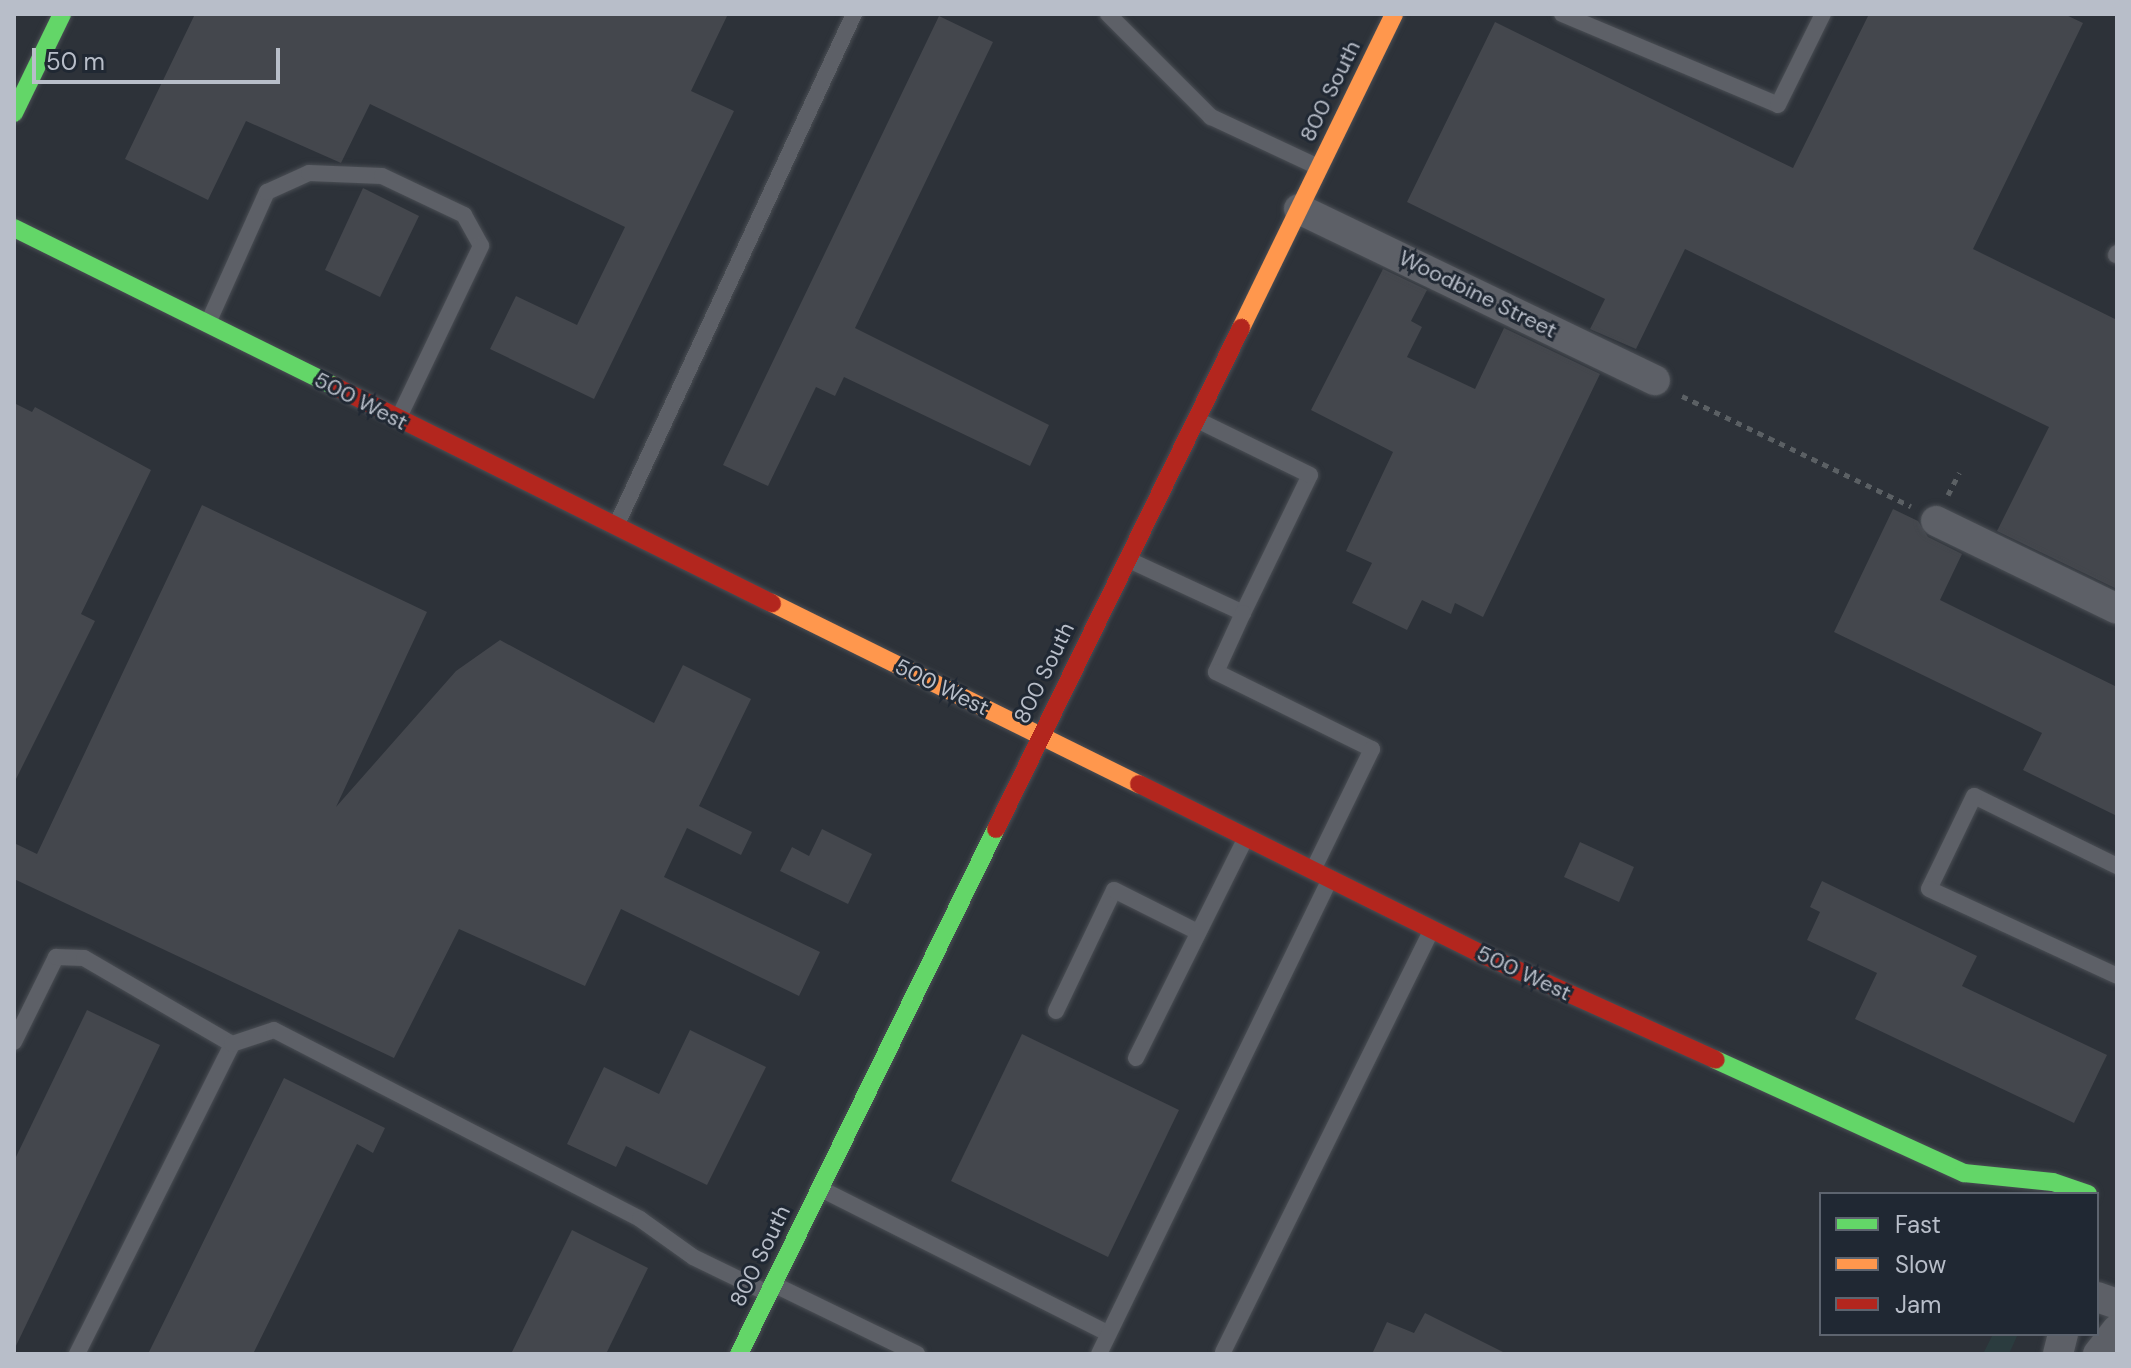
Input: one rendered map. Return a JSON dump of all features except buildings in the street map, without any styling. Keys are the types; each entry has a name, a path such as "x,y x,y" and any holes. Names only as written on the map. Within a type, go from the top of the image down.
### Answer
{"street":[{"path":"14,113 62,14"},
{"name":"800 South","path":"739,1354 1394,14"},
{"name":"Woodbine Street","path":"1299,209 1655,380"},
{"name":"500 West","path":"14,228 1433,929 1974,1184 2053,1182 2082,1192"},
{"path":"1929,516 2117,609"},
{"path":"2098,1354 2117,1330"}],"lane":[{"path":"615,527 854,14"},
{"path":"1108,14 1211,117 1320,168"},
{"path":"1562,14 1778,105 1823,14"},
{"path":"208,323 267,192 309,173 382,176 464,215 481,246 398,420"},
{"path":"1099,1354 1322,874 1372,749 1216,672 1310,475 1196,419"},
{"path":"1127,559 1243,613"},
{"path":"2117,866 1974,796 1929,889 2117,976"},
{"path":"1136,1058 1246,837"},
{"path":"1056,1011 1114,890 1198,932"},
{"path":"1223,1352 1433,929"},
{"path":"14,1042 56,957 84,958 232,1044"},
{"path":"77,1354 232,1044 274,1030 640,1219 693,1257 771,1288 917,1354"},
{"path":"820,1188 1109,1334"}],"path":[{"path":"1655,380 1929,516"}],"shaded area":[{"path":"1992,1336 2017,1336 2009,1354 1983,1354"}],"traffic: fast":[{"path":"14,113 62,14"},
{"path":"14,228 334,386"},
{"path":"739,1354 996,829"},
{"path":"1716,1060 1964,1173 2053,1182 2082,1192"}],"traffic: slow":[{"path":"1241,328 1394,14"},
{"path":"772,603 1139,784"}],"traffic: jam":[{"path":"996,829 1241,328"},
{"path":"334,386 772,603"},
{"path":"1139,784 1486,956 1716,1060"}]}
